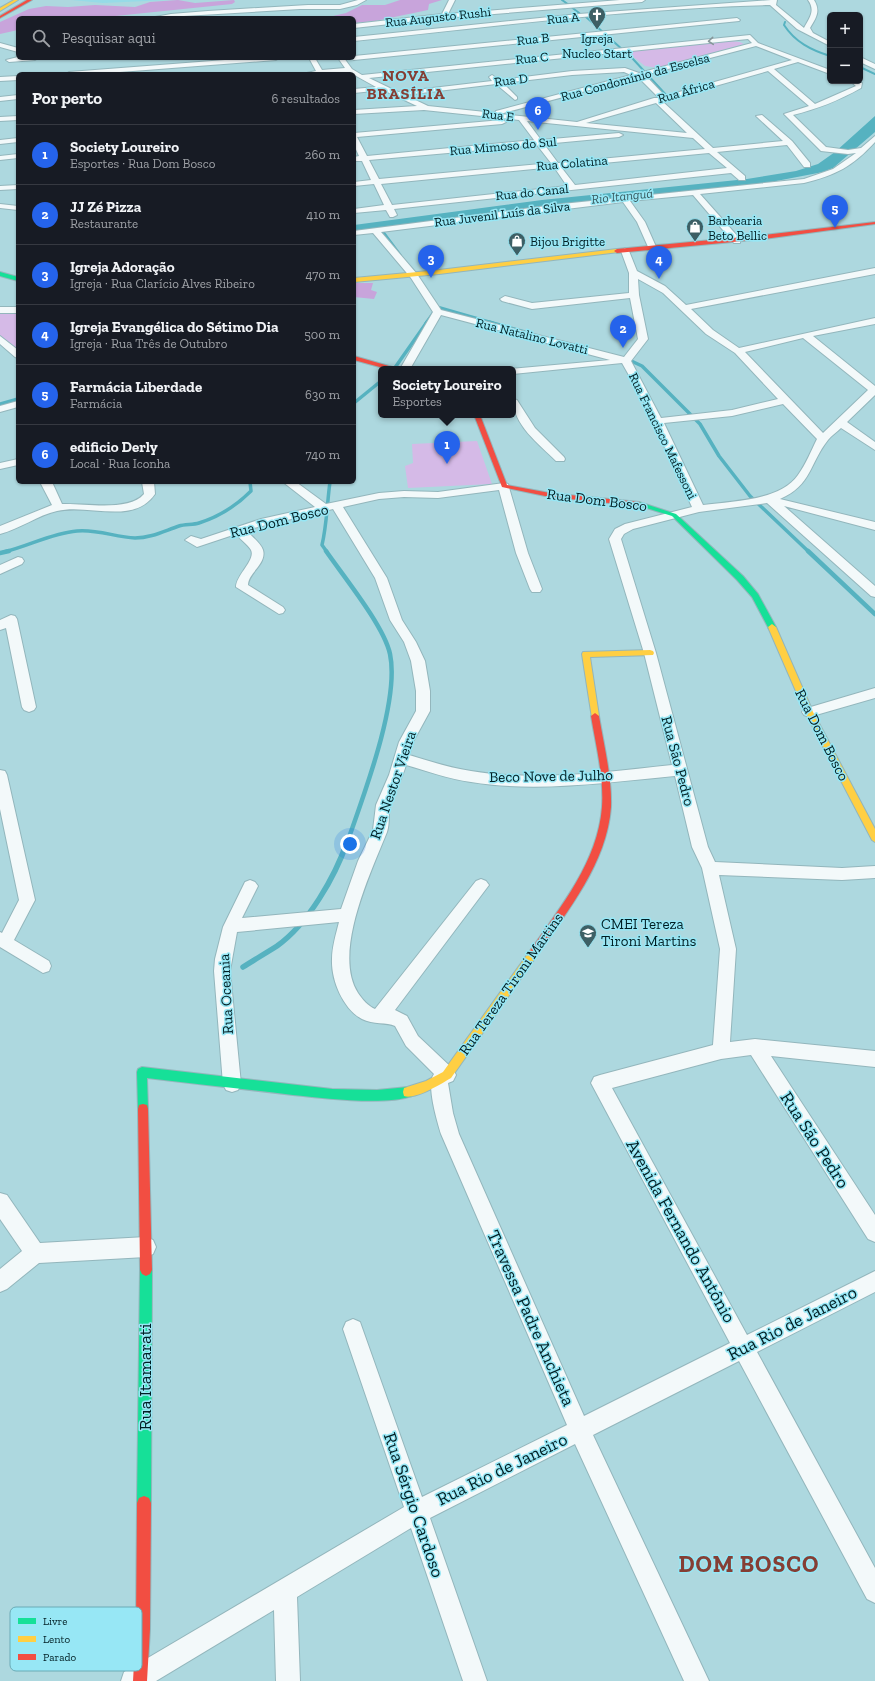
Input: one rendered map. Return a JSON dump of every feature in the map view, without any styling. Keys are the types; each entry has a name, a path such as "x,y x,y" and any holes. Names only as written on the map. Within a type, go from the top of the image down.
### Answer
{"main road":[{"path":"0,4 5,0"},
{"path":"0,10 16,0"},
{"path":"0,17 30,0"},
{"path":"356,280 414,276 625,251 738,241 875,223"},
{"path":"0,274 16,279"},
{"path":"356,359 383,366"},
{"path":"478,418 504,486"},
{"name":"Rua Dom Bosco","path":"504,486 556,496 646,505 674,515 752,592 768,618 809,712 875,838"},
{"name":"Rua Tereza Tironi Martins","path":"443,1078 566,906 590,864 605,819 606,793 605,776 586,654 650,653"},
{"name":"Rua Itamarati","path":"142,1638 146,1247 142,1072 232,1084"},
{"path":"232,1084 362,1095 408,1092 443,1078"}],"street":[{"path":"300,6 306,0"},
{"path":"175,16 300,6 339,7 352,5 363,0"},
{"path":"444,16 452,0"},
{"name":"Rua Augusto Rushi","path":"356,26 505,8 567,6 597,2 642,0"},
{"path":"811,0 815,4 815,13 808,28 811,34"},
{"path":"773,1 799,28 827,42"},
{"name":"Rua A","path":"356,39 579,16 732,12 773,1"},
{"path":"567,6 626,56"},
{"path":"732,12 741,26"},
{"name":"Rua B","path":"356,58 464,46 593,28 732,12"},
{"path":"783,13 795,16"},
{"path":"806,16 815,13"},
{"path":"450,29 454,34"},
{"path":"745,32 756,44 827,71"},
{"name":"Rua C","path":"362,77 476,59 613,45 750,37"},
{"path":"459,40 511,99 522,96"},
{"name":"Rua Condomínio da Escelsa","path":"490,114 756,44"},
{"path":"0,45 16,49"},
{"path":"16,54 6,61 16,60"},
{"path":"156,60 159,70"},
{"path":"114,72 159,70 256,60"},
{"path":"313,60 320,72"},
{"name":"Rua E","path":"342,60 353,72"},
{"name":"Rua África","path":"573,124 659,98 798,60"},
{"path":"863,60 875,66"},
{"path":"581,81 640,66 652,72"},
{"path":"769,68 815,108"},
{"path":"331,72 350,70"},
{"path":"625,70 640,75 694,136 712,150 742,178"},
{"name":"Rua D","path":"397,94 572,73 625,70"},
{"name":"Rua E","path":"356,74 426,108 490,114 522,120 694,136"},
{"path":"0,79 16,78"},
{"path":"857,84 859,87 836,100 815,108 788,114 824,149 848,152 864,150"},
{"path":"356,91 383,88"},
{"path":"0,98 16,97"},
{"path":"464,112 486,106"},
{"path":"356,112 426,108"},
{"path":"760,116 789,143 807,165"},
{"path":"0,119 16,118"},
{"path":"356,136 522,120 573,188"},
{"path":"654,133 679,153"},
{"name":"Rua Mimoso do Sul","path":"356,159 654,133"},
{"name":"Rua Juvenil Luís da Silva","path":"356,233 375,230 398,224 804,182 827,176 845,168 875,138"},
{"path":"0,142 16,140"},
{"path":"356,140 398,224"},
{"name":"Rua Colatina","path":"356,184 789,143"},
{"path":"0,158 16,156"},
{"name":"Rua do Canal","path":"356,211 734,170"},
{"path":"0,188 16,187"},
{"path":"696,194 738,241"},
{"path":"625,200 641,222 653,249"},
{"path":"0,206 16,208"},
{"path":"375,230 414,276 438,312 407,366"},
{"name":"Rua Francisco Mafessoni","path":"625,251 633,273 634,295 643,339 626,361 658,421 699,509"},
{"path":"684,308 875,271"},
{"path":"633,273 669,294 709,333 738,352 823,439"},
{"path":"505,299 532,306 634,295"},
{"path":"0,310 16,310"},
{"name":"Rua Natalino Lovatti","path":"438,312 626,361"},
{"path":"738,352 805,335 875,321"},
{"path":"674,515 699,509 769,499 783,493 802,478 823,439 875,390 805,335"},
{"path":"0,339 16,353"},
{"path":"516,371 626,361"},
{"path":"658,421 732,413 785,400"},
{"path":"0,409 16,405"},
{"path":"516,407 531,430 560,459"},
{"path":"840,422 875,447"},
{"path":"0,466 16,462"},
{"path":"47,484 58,507"},
{"path":"292,484 330,507"},
{"path":"0,530 58,507 113,509 130,507 146,499 149,486"},
{"path":"504,486 522,553 536,589"},
{"name":"Rua Dom Bosco","path":"191,540 203,542 238,529 387,495 438,495 504,486"},
{"path":"769,499 875,526"},
{"path":"769,499 875,593"},
{"name":"Rua Nestor Vieira","path":"330,507 377,570 396,620 410,642 418,661 423,691 423,711 412,729 384,805 380,830 366,861 348,915 340,959 346,989 349,996 362,1010 379,1017 394,1018 401,1021 412,1041 443,1078"},
{"name":"Rua São Pedro","path":"674,515 628,526 619,532 615,540 650,653 700,847 710,868 728,949 721,1051"},
{"path":"238,529 257,550 258,554 254,566 243,579 242,587 279,610"},
{"path":"0,570 18,561"},
{"path":"6,623 29,707"},
{"path":"809,712 875,693"},
{"name":"Beco Nove de Julho","path":"401,758 458,774 486,778 529,780 680,770"},
{"path":"0,775 27,900 3,941 43,966"},
{"path":"710,868 842,874 875,872"},
{"path":"379,1017 481,885"},
{"name":"Rua Oceania","path":"232,1084 222,971 224,946 239,904 250,886"},
{"path":"231,926 348,915"},
{"path":"721,1051 755,1048 875,1059"},
{"name":"Rua São Pedro","path":"755,1048 875,1232"},
{"name":"Avenida Fernando Antônio","path":"721,1051 600,1083 745,1347 875,1591"},
{"name":"Travessa Padre Anchieta","path":"443,1078 444,1113 450,1134 580,1431 697,1681"},
{"path":"0,1202 35,1253"},
{"path":"0,1282 35,1253 146,1247"},
{"name":"Rua Rio de Janeiro","path":"138,1680 417,1512 875,1281"},
{"name":"Rua Sérgio Cardoso","path":"353,1330 475,1681"},
{"path":"285,1592 288,1681"}],"shaded area":[{"path":"71,0 169,0 103,3"},
{"path":"178,0 195,3 234,0 235,2 232,4 115,16 16,16 16,30 0,34 0,22 29,9 46,6 68,7 95,5 135,7 150,2"},
{"path":"400,0 442,0 429,4 428,10 375,21 356,23 356,16 333,16 346,13 362,5 385,5"},
{"path":"731,41 744,44 659,68 645,66 626,51"},
{"path":"356,283 373,283 371,290 377,292 374,299 356,297"},
{"path":"0,311 16,312 16,350 0,338"},
{"path":"477,441 492,484 408,488 405,466 413,463 412,444"}],"water":[{"name":"Rio Itanguá","path":"875,116 875,132 833,168 823,172 761,184 356,233 356,225 542,200 747,179 796,171 818,164 835,152"}],"waterway":[{"path":"562,0 569,5"},
{"path":"570,6 583,16"},
{"path":"586,17 633,59 668,97 664,98"},
{"path":"785,22 784,25 788,31 798,41 816,51 827,55"},
{"path":"863,68 875,74"},
{"path":"380,228 400,255"},
{"path":"434,306 493,323"},
{"path":"426,323 434,312"},
{"path":"396,366 427,322"},
{"path":"489,322 528,333"},
{"path":"627,359 642,366 700,424 719,456 750,496 809,552"},
{"path":"356,401 378,383"},
{"path":"0,404 16,400"},
{"path":"4,552 59,534 77,531 92,531 135,538 152,536 181,525 199,523 220,514 240,501 251,491 250,484"},
{"path":"327,552 322,545 330,484"},
{"path":"0,553 9,551"},
{"path":"326,551 372,616 380,630 390,654 392,674 390,697 378,749 347,843"},
{"path":"808,551 875,614"},
{"path":"243,967 277,946 288,937 310,913 328,884 342,856 347,842"}],"traffic: fast":[{"path":"0,274 16,278"},
{"path":"639,504 674,515 740,578 755,596 772,627"},
{"path":"143,1109 142,1072 332,1094 377,1095 408,1092"},
{"path":"144,1503 146,1270"}],"traffic: slow":[{"path":"0,10 16,0"},
{"path":"356,280 439,272 617,251"},
{"path":"772,627 809,712 875,838"},
{"path":"595,716 586,654 650,653"},
{"path":"408,1092 429,1085 447,1075 535,951"}],"traffic: jam":[{"path":"0,17 30,0"},
{"path":"617,251 764,237 875,223"},
{"path":"356,359 383,366"},
{"path":"478,418 504,486 550,495 639,504"},
{"path":"535,951 577,888 586,872 601,837 605,819 606,794 604,768 595,716"},
{"path":"143,1109 146,1270"},
{"path":"142,1646 144,1503"},
{"path":"140,1681 141,1671"}],"place":[{"name":"Igreja Nucleo Start","path":"597,30"},
{"name":"edificio Derly","path":"538,130"},
{"name":"Farmácia Liberdade","path":"835,228"},
{"name":"Barbearia Beto Bellic","path":"695,242"},
{"name":"Bijou Brigitte","path":"517,256"},
{"name":"Igreja Adoração","path":"431,278"},
{"name":"Igreja Evangélica do Sétimo Dia","path":"659,279"},
{"name":"JJ Zé Pizza","path":"623,348"},
{"name":"Society Loureiro","path":"447,464"},
{"name":"CMEI Tereza Tironi Martins","path":"588,948"}],"district":[{"name":"NOVA BRASÍLIA","path":"406,84"},
{"name":"DOM BOSCO","path":"749,1564"}]}
